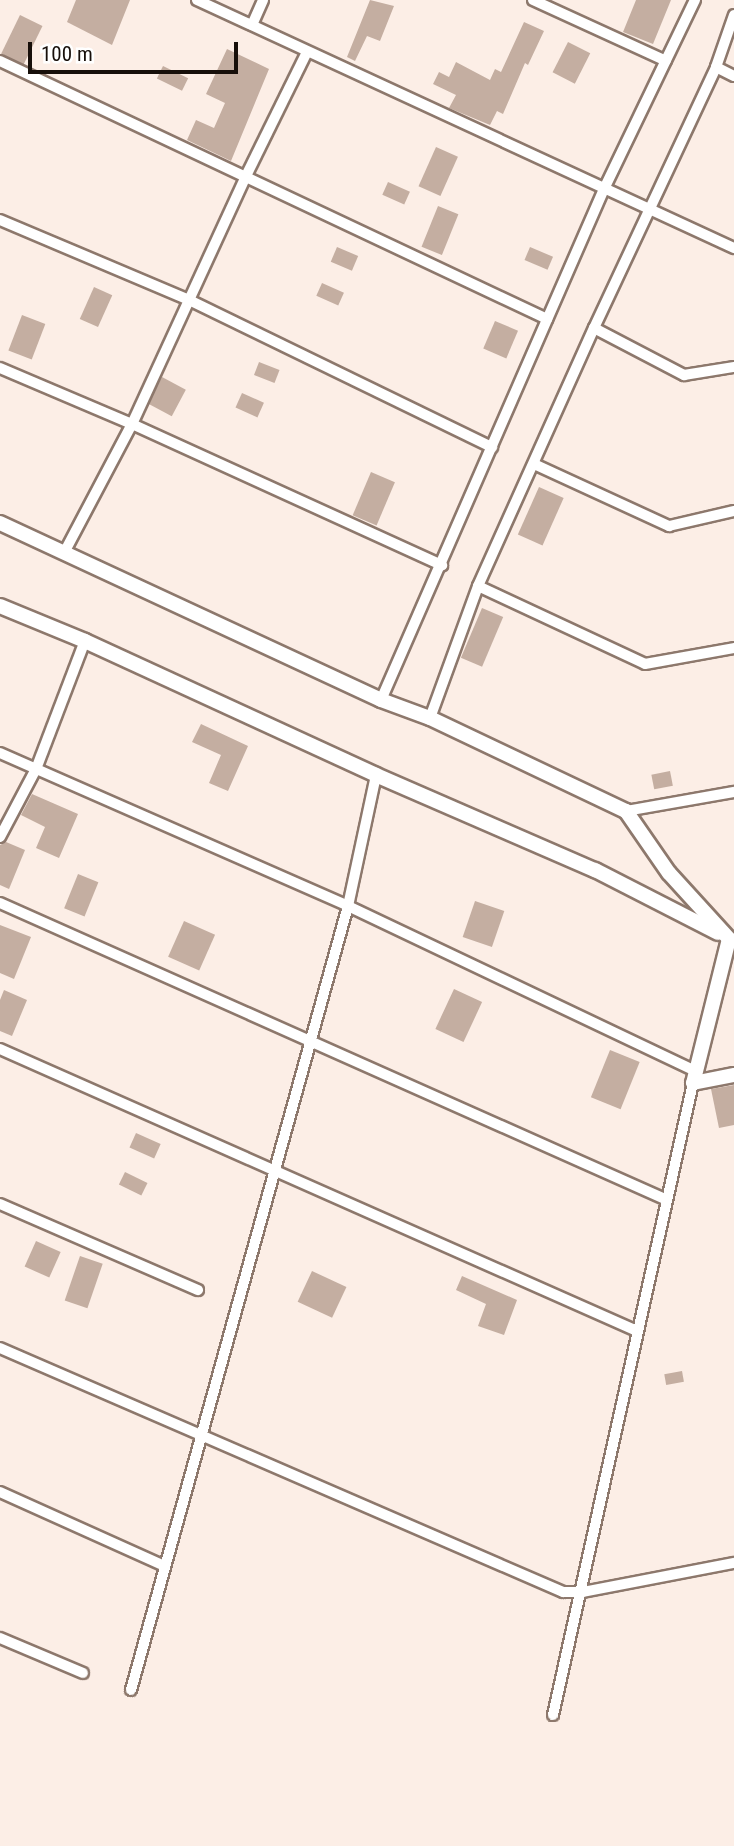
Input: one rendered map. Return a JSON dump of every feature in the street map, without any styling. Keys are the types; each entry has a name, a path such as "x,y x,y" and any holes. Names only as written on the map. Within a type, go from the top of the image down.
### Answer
{"street":[{"path":"197,0 734,248"},
{"path":"252,25 263,0"},
{"path":"533,0 667,61"},
{"path":"381,700 604,189 695,0"},
{"path":"430,718 478,586 594,328 716,67 734,15"},
{"path":"65,551 132,424 245,178 307,52"},
{"path":"0,61 547,319"},
{"path":"716,67 734,76"},
{"path":"0,220 189,300 492,447"},
{"path":"594,328 684,375 734,367"},
{"path":"0,368 132,424 442,565"},
{"path":"534,464 669,526 734,511"},
{"path":"0,523 381,700 430,718 626,811 669,873 731,938"},
{"path":"478,586 645,664 734,648"},
{"path":"0,606 85,641 376,775 595,870 731,938"},
{"path":"0,837 36,769 85,641"},
{"path":"0,753 348,906 694,1077 734,1075"},
{"path":"131,1690 348,906 376,775"},
{"path":"626,811 734,792"},
{"path":"0,903 667,1200"},
{"path":"553,1715 694,1077 731,938"},
{"path":"0,1049 637,1331"},
{"path":"0,1204 198,1290"},
{"path":"0,1348 563,1592 579,1592 734,1563"},
{"path":"0,1492 165,1566"},
{"path":"0,1638 83,1673"}],"building":[{"path":"76,0 130,0 112,45 67,22"},
{"path":"370,0 394,6 380,41 367,36 355,61 347,57"},
{"path":"636,0 671,0 653,44 623,32"},
{"path":"20,15 42,26 24,65 1,54"},
{"path":"524,22 544,31 528,65 525,63 503,114 497,111 490,125 449,108 456,95 433,84 439,72 449,77 456,62 490,80 495,69 501,72"},
{"path":"568,42 590,53 575,84 553,72"},
{"path":"227,49 269,69 231,161 187,140 196,120 214,128 225,103 206,94"},
{"path":"163,66 188,78 182,91 157,79"},
{"path":"436,147 458,157 440,196 419,186"},
{"path":"388,182 410,192 404,205 382,195"},
{"path":"438,206 458,214 442,255 422,247"},
{"path":"337,247 358,256 352,271 331,262"},
{"path":"530,247 553,257 548,270 525,260"},
{"path":"322,283 344,293 338,306 316,296"},
{"path":"94,287 112,295 98,327 80,319"},
{"path":"22,315 45,324 32,359 8,350"},
{"path":"495,321 518,331 506,358 483,349"},
{"path":"259,362 280,370 275,383 254,375"},
{"path":"162,377 186,390 172,416 148,403"},
{"path":"242,393 264,403 257,417 235,408"},
{"path":"371,472 395,482 377,525 353,515"},
{"path":"539,487 564,498 543,545 518,535"},
{"path":"482,608 503,617 482,667 461,658"},
{"path":"201,724 248,746 228,791 209,783 221,755 192,742"},
{"path":"670,771 673,786 654,789 651,775"},
{"path":"32,794 78,814 59,858 36,848 45,827 21,815"},
{"path":"6,842 25,850 9,889 0,885 0,845"},
{"path":"78,874 98,882 85,917 64,908"},
{"path":"475,901 504,911 492,947 463,937"},
{"path":"184,921 215,935 199,970 168,957"},
{"path":"0,925 31,937 14,979 0,973"},
{"path":"454,989 482,1002 464,1042 435,1029"},
{"path":"4,990 27,1000 12,1036 0,1031 0,1000"},
{"path":"610,1050 640,1062 621,1109 591,1097"},
{"path":"734,1085 734,1125 719,1128 711,1089"},
{"path":"136,1133 161,1144 154,1159 129,1148"},
{"path":"125,1172 147,1183 141,1196 119,1185"},
{"path":"36,1241 61,1252 49,1278 25,1267"},
{"path":"80,1256 103,1264 87,1308 65,1300"},
{"path":"312,1271 346,1287 332,1318 298,1302"},
{"path":"462,1276 517,1300 504,1335 478,1326 486,1304 456,1290"},
{"path":"682,1371 684,1382 666,1385 664,1374"}]}
